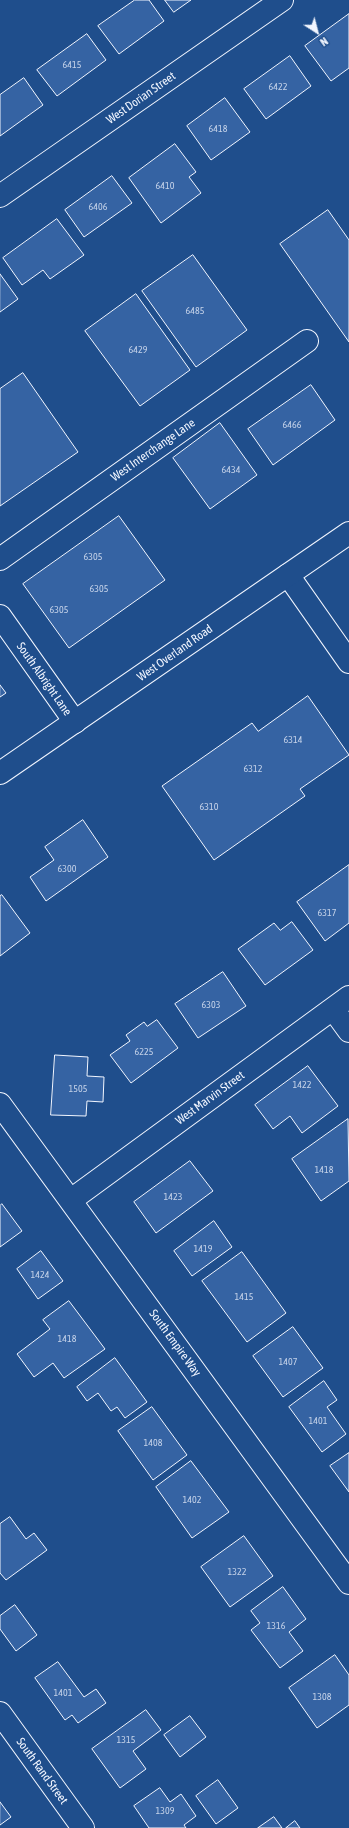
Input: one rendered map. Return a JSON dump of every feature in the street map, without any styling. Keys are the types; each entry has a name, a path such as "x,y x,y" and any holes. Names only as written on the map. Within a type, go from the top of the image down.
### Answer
{"street":[{"name":"West Dorian Street","path":"0,196 282,0"},
{"name":"West Interchange Lane","path":"0,559 307,341"},
{"name":"West Overland Road","path":"0,773 349,533"},
{"path":"288,575 349,662"},
{"name":"South Albright Lane","path":"0,616 75,722"},
{"path":"341,1003 349,1031"},
{"name":"West Marvin Street","path":"71,1200 341,1003"},
{"name":"South Empire Way","path":"0,1104 349,1583"},
{"name":"South Rand Street","path":"0,1713 83,1828"}],"building":[{"path":"135,0 149,0 164,21 119,54 98,26"},
{"path":"165,0 191,0 174,12"},
{"path":"349,14 349,68 331,81 305,46"},
{"path":"87,34 106,60 57,96 37,70"},
{"path":"290,56 311,86 266,119 244,89"},
{"path":"24,78 43,105 0,136 0,95"},
{"path":"225,98 250,132 211,160 187,126"},
{"path":"175,144 196,172 189,177 201,193 161,223 129,178"},
{"path":"112,176 132,203 84,237 65,210"},
{"path":"328,210 349,240 349,342 280,244"},
{"path":"57,219 84,255 50,279 43,270 22,285 3,258"},
{"path":"193,255 247,330 196,367 142,291"},
{"path":"0,274 18,299 0,312"},
{"path":"136,294 190,370 140,406 85,331"},
{"path":"23,373 78,452 0,506 0,389"},
{"path":"311,385 335,420 273,465 248,429"},
{"path":"220,423 257,475 210,509 173,458"},
{"path":"119,516 165,580 69,648 23,584"},
{"path":"0,685 6,693 0,697"},
{"path":"308,696 349,755 300,789 305,796 214,860 162,786 252,723 258,731"},
{"path":"83,820 108,857 46,901 30,877 54,860 45,847"},
{"path":"349,865 349,923 325,941 297,902"},
{"path":"2,895 30,933 0,956 0,896"},
{"path":"292,922 313,950 265,985 238,949 274,923 280,930"},
{"path":"223,972 246,1006 198,1038 175,1004"},
{"path":"157,1020 178,1048 131,1083 110,1055 130,1041 126,1035 144,1022 147,1026"},
{"path":"55,1055 88,1057 87,1076 104,1077 103,1102 87,1101 86,1116 51,1115"},
{"path":"308,1066 338,1106 302,1133 290,1116 273,1129 255,1105"},
{"path":"348,1119 349,1181 321,1201 292,1159"},
{"path":"190,1161 213,1191 156,1233 134,1202"},
{"path":"2,1204 22,1231 0,1247 0,1206"},
{"path":"214,1221 232,1247 192,1276 174,1251"},
{"path":"41,1251 63,1281 38,1299 17,1269"},
{"path":"242,1252 286,1313 247,1342 202,1281"},
{"path":"69,1301 105,1349 64,1378 53,1363 34,1377 17,1354 50,1329 43,1320"},
{"path":"293,1327 323,1368 283,1397 253,1356"},
{"path":"115,1358 147,1402 125,1418 117,1407 111,1411 98,1393 87,1401 77,1387"},
{"path":"324,1381 337,1400 327,1407 346,1434 322,1452 289,1407"},
{"path":"152,1407 187,1455 153,1480 118,1431"},
{"path":"349,1453 349,1492 330,1466"},
{"path":"191,1461 229,1512 192,1538 156,1487"},
{"path":"10,1517 26,1539 34,1533 47,1550 6,1580 0,1573 0,1524"},
{"path":"244,1536 273,1576 230,1607 201,1567"},
{"path":"283,1587 306,1619 289,1632 303,1651 280,1668 251,1630 260,1623 251,1611"},
{"path":"15,1605 37,1635 16,1651 0,1629 0,1616"},
{"path":"335,1655 349,1675 349,1705 317,1728 289,1688"},
{"path":"58,1662 84,1697 96,1689 106,1703 78,1723 72,1715 65,1720 35,1678"},
{"path":"146,1710 161,1730 133,1751 146,1769 120,1788 92,1749"},
{"path":"190,1716 206,1737 180,1757 164,1735"},
{"path":"218,1780 238,1808 216,1824 196,1796"},
{"path":"160,1788 170,1802 181,1794 196,1816 184,1825 186,1828 149,1828 134,1806"},
{"path":"0,1802 11,1817 0,1825"},
{"path":"274,1817 282,1828 258,1828"},
{"path":"295,1821 300,1828 286,1828"}]}
